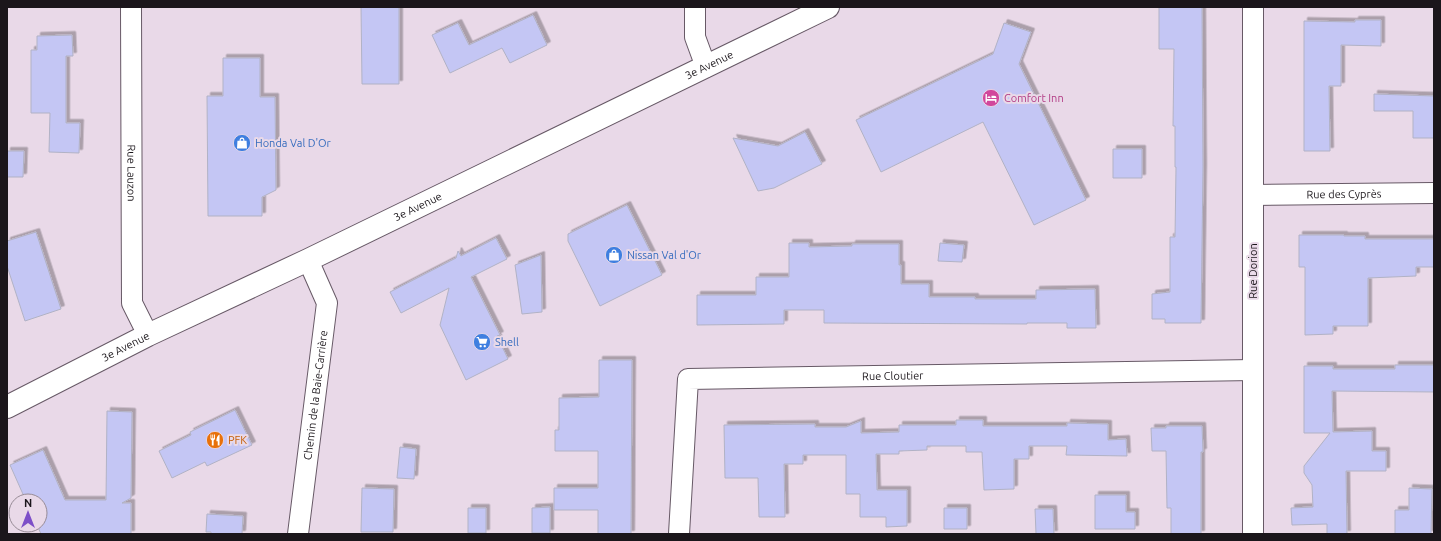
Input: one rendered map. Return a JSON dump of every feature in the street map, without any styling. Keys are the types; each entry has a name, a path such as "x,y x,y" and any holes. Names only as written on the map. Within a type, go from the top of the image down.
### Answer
{"main road":[{"name":"3e Avenue","path":"7,407 148,335 308,260 828,7"}],"street":[{"name":"Rue Lauzon","path":"131,7 132,303 148,335"},
{"path":"695,7 695,37 706,67"},
{"name":"Rue Dorion","path":"1253,7 1253,534"},
{"name":"Rue des Cyprès","path":"1253,195 1434,193"},
{"name":"Chemin de la Baie-Carrière","path":"298,534 327,303 308,260"},
{"name":"Rue Cloutier","path":"679,534 688,379 1253,370"}],"building":[{"path":"361,7 399,7 399,84 362,84"},
{"path":"1159,7 1202,7 1203,167 1201,323 1165,323 1165,319 1152,319 1152,294 1170,292 1170,237 1175,237 1176,167 1175,126 1173,126 1174,49 1159,49"},
{"path":"533,15 547,45 510,63 502,48 450,73 432,35 458,23 469,45"},
{"path":"1355,20 1381,20 1381,46 1341,45 1341,86 1329,86 1330,151 1304,151 1304,21 1355,22"},
{"path":"1004,23 1031,32 1019,64 1086,200 1034,225 983,122 881,172 856,120 993,54"},
{"path":"72,35 73,56 66,56 66,123 80,123 79,153 49,152 50,113 31,113 31,50 37,50 37,36"},
{"name":"Honda Val D'Or","path":"223,58 260,58 260,97 275,97 276,190 262,197 262,216 208,216 207,96 223,96"},
{"path":"1374,94 1434,96 1434,138 1413,138 1413,111 1374,111"},
{"path":"805,132 822,164 774,188 758,191 733,138 778,146"},
{"path":"1113,149 1142,149 1142,178 1113,178"},
{"path":"7,151 24,151 23,177 7,177"},
{"name":"Nissan Val d'Or","path":"627,205 662,275 600,306 568,241 568,234"},
{"path":"36,232 61,309 25,321 7,266 7,241"},
{"path":"1299,235 1365,236 1365,239 1434,239 1434,267 1416,267 1416,276 1368,278 1368,326 1333,326 1333,334 1305,335 1305,267 1299,267"},
{"path":"496,238 507,259 471,277 500,335 497,336 508,359 466,380 440,325 449,288 401,313 390,292 456,258 458,251 461,256"},
{"path":"789,243 809,243 809,247 852,246 852,244 899,244 901,284 929,284 929,297 1036,299 1036,290 1095,289 1096,328 1067,328 1067,323 824,323 824,310 784,310 784,324 697,325 697,295 756,295 756,277 789,277"},
{"path":"940,243 964,245 962,262 938,261"},
{"path":"541,255 542,312 522,314 515,265"},
{"path":"599,360 632,360 631,534 598,534 598,510 554,510 554,488 598,488 598,451 555,451 555,430 559,430 559,398 599,397"},
{"path":"1395,365 1434,365 1434,392 1332,391 1333,432 1372,431 1372,451 1386,451 1386,471 1346,471 1347,534 1327,534 1327,524 1292,525 1291,508 1313,507 1312,485 1304,473 1304,466 1330,433 1304,433 1304,366 1333,366 1333,369 1395,369"},
{"name":"PFK","path":"235,410 252,445 207,466 205,462 172,478 159,451 191,435 190,432"},
{"path":"107,411 132,412 131,498 122,503 131,503 131,534 41,534 48,533 48,493 22,493 10,465 43,450 65,500 106,500"},
{"path":"956,420 983,420 983,426 1067,426 1067,423 1108,424 1108,440 1126,439 1127,456 1066,455 1067,446 1029,446 1029,459 1014,459 1014,489 984,490 982,452 966,452 966,446 927,446 927,450 899,451 899,454 876,454 877,490 907,490 907,526 886,527 886,517 860,517 860,494 846,494 846,455 803,455 803,464 784,464 785,517 759,517 758,478 725,478 724,425 815,424 815,427 846,427 861,421 861,433 899,432 899,425 956,425"},
{"path":"1166,426 1202,426 1203,452 1201,452 1201,534 1171,534 1171,508 1167,508 1166,451 1152,451 1151,428 1166,428"},
{"path":"400,447 416,449 414,479 397,478"},
{"path":"362,488 394,489 393,532 361,532"},
{"path":"1409,488 1432,489 1431,534 1395,534 1395,510 1409,510"},
{"path":"1095,495 1126,495 1126,512 1135,512 1135,529 1095,529"},
{"path":"550,507 550,533 532,533 532,508"},
{"path":"468,508 486,508 486,533 468,533"},
{"path":"944,508 967,508 967,529 944,529"},
{"path":"1035,509 1053,509 1054,534 1036,534"},
{"path":"207,514 243,516 242,534 211,534 211,532 206,532"}],"place":[{"name":"Comfort Inn","path":"991,98"},
{"name":"Honda Val D'Or","path":"242,143"},
{"name":"Nissan Val d'Or","path":"614,255"},
{"name":"Shell","path":"482,342"},
{"name":"PFK","path":"215,440"}]}
